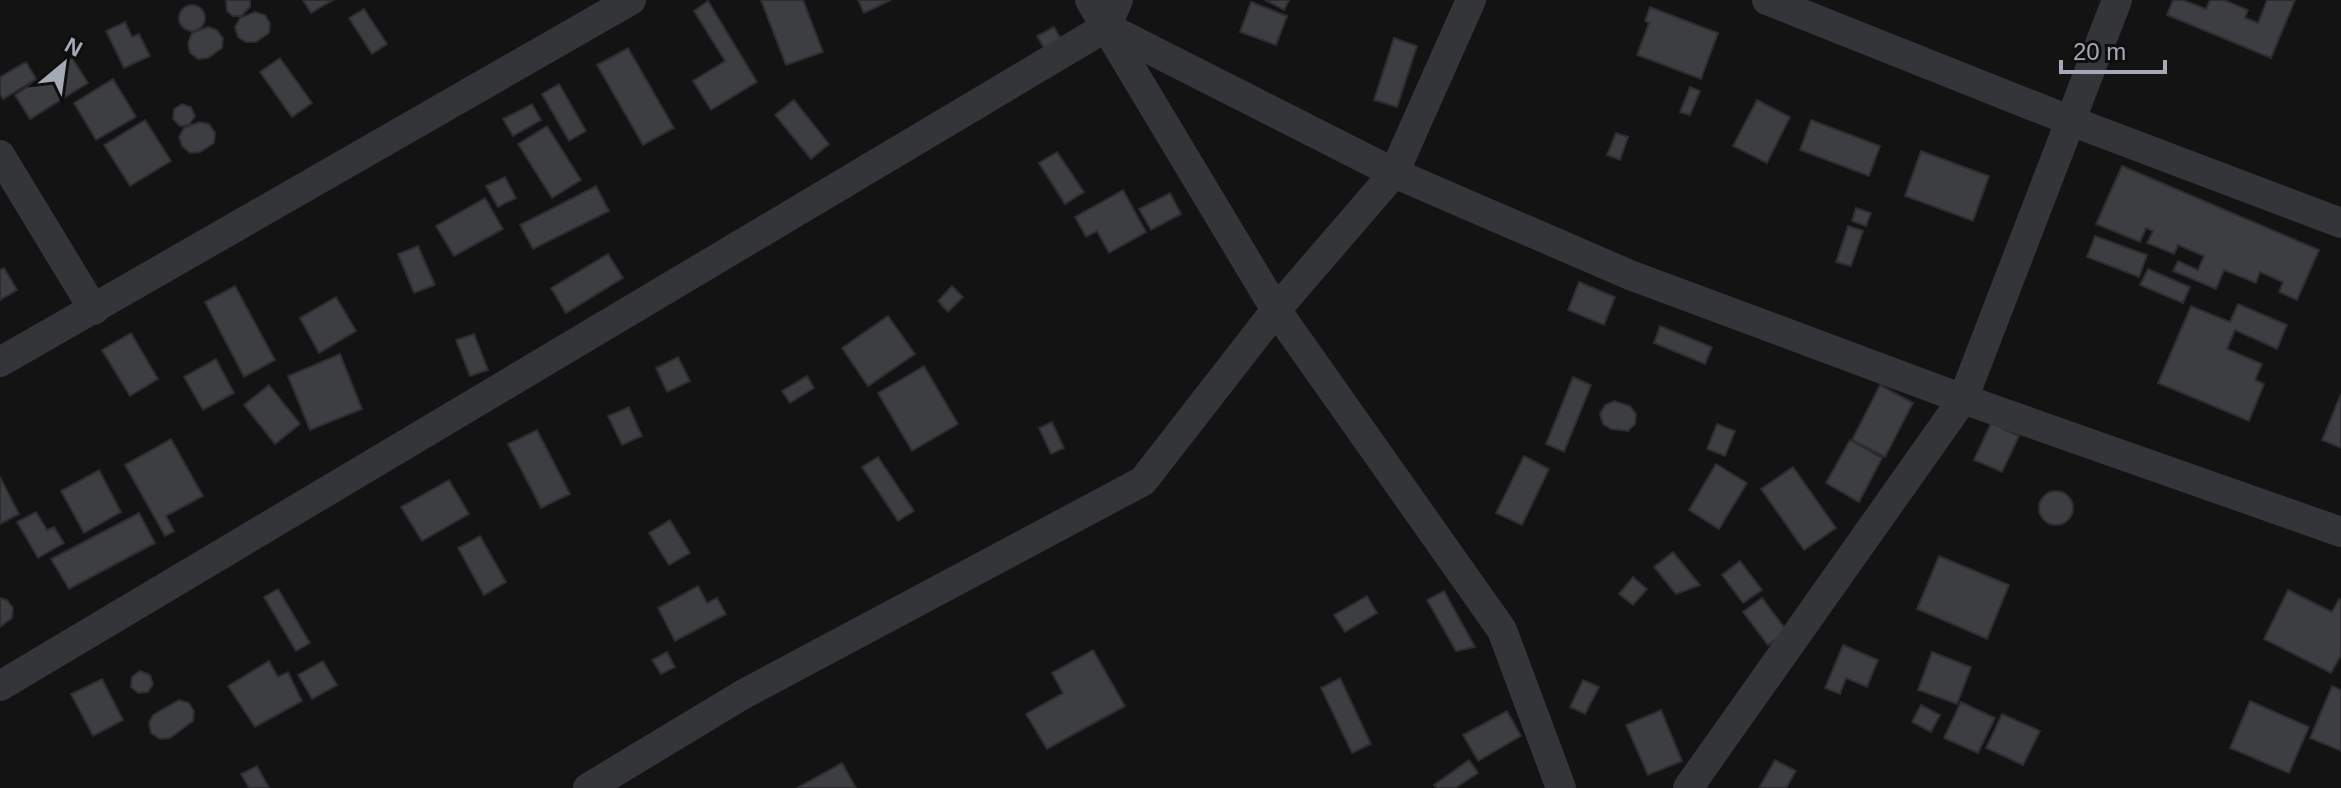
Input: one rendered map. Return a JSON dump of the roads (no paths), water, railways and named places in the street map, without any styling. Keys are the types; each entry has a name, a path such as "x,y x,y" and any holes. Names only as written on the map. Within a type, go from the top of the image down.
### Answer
{"street":[{"path":"0,362 631,0"},
{"path":"1090,0 1394,173 1630,275 1963,399 2341,532"},
{"path":"588,788 742,695 1143,481 1276,310 1394,173 1471,0"},
{"path":"1767,0 2071,121 2341,223"},
{"path":"1688,788 1963,399 2117,0"},
{"path":"1112,13 1276,310 1502,630 1561,788"},
{"path":"0,686 1112,13"},
{"path":"0,155 94,310"}]}
